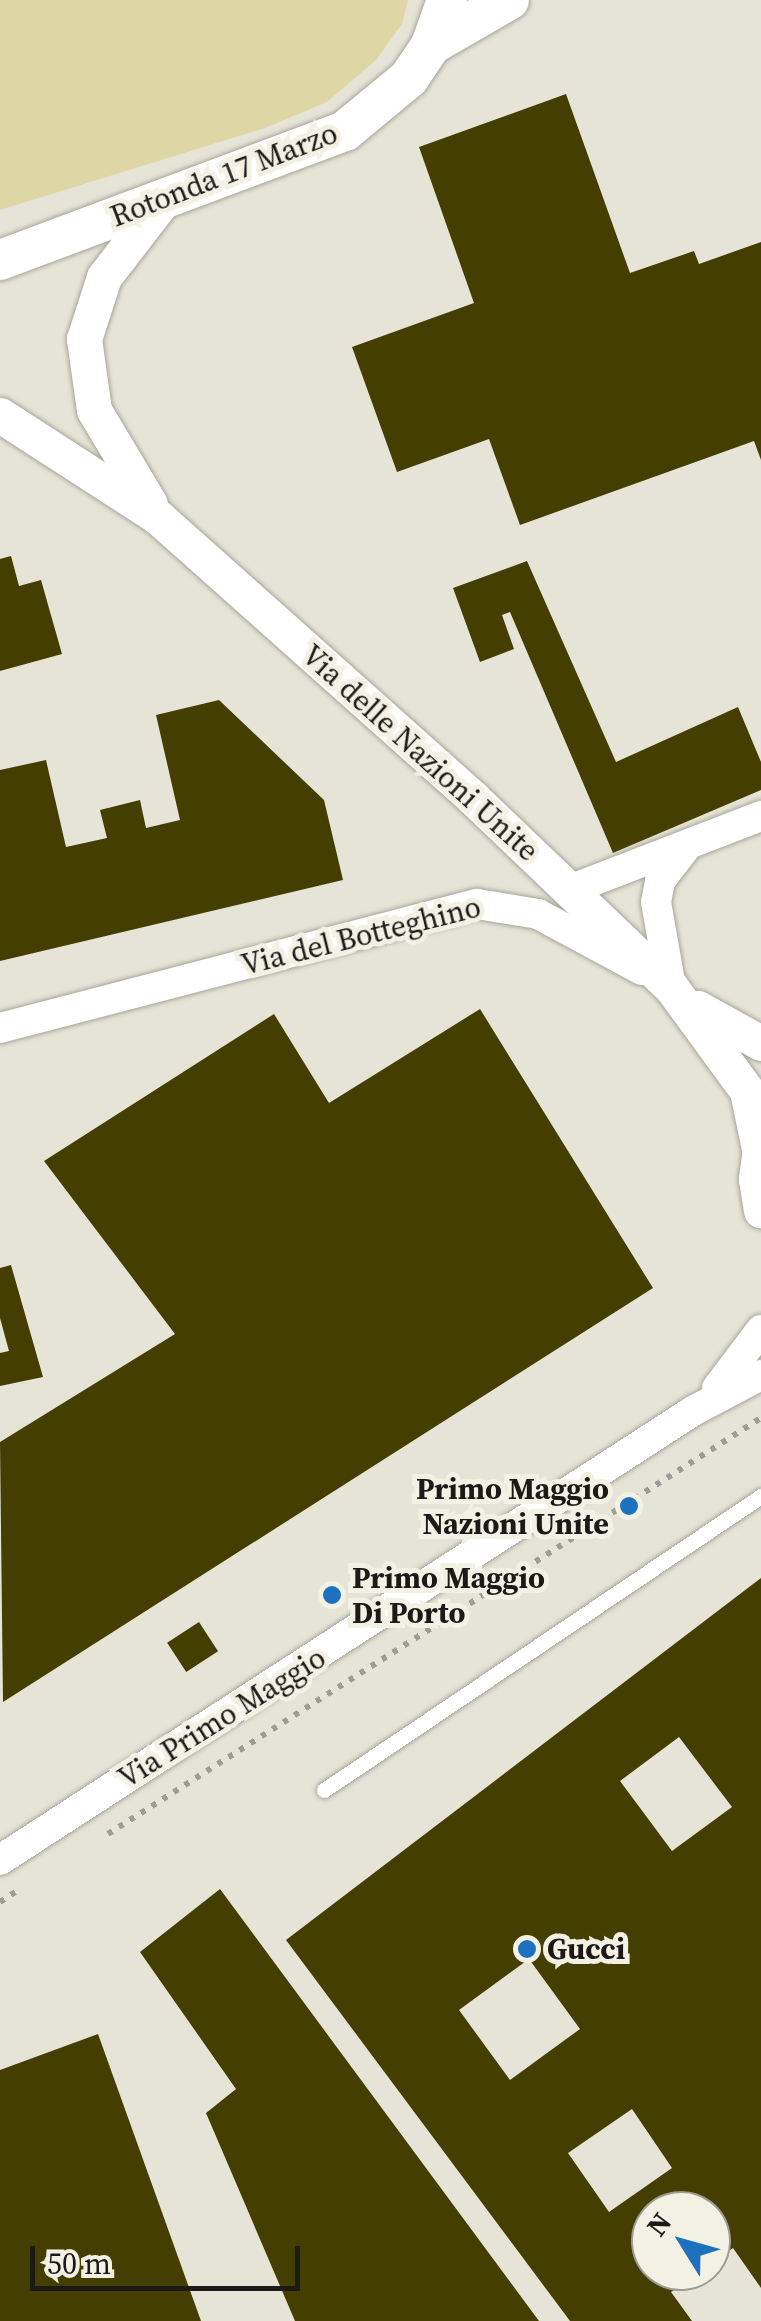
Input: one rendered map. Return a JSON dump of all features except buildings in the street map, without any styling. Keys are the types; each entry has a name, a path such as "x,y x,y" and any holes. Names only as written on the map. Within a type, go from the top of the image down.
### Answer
{"main road":[{"name":"Rotonda 17 Marzo","path":"0,260 345,131 387,102 431,45 446,0"},
{"path":"431,45 509,0"}],"street":[{"name":"Via delle Nazioni Unite","path":"159,518 94,410 84,344 104,277 165,198"},
{"name":"Via delle Nazioni Unite","path":"0,415 159,518 569,890 674,991 748,1091 760,1145 761,1211"},
{"path":"569,890 761,816"},
{"path":"674,991 656,902 660,881 691,842"},
{"name":"Via del Botteghino","path":"0,1028 491,903 519,906 566,926 674,991"},
{"name":"Via delle Nazioni Unite","path":"674,991 761,1043"},
{"name":"Via Primo Maggio","path":"693,1411 732,1374 761,1330"},
{"name":"Via Primo Maggio","path":"0,1860 693,1411 761,1375"}],"lane":[{"path":"324,1790 761,1496"}],"path":[{"path":"100,1839 761,1418"},
{"path":"0,1902 33,1881"}],"shaded area":[{"path":"0,0 408,0 402,24 376,60 327,102 265,128 0,210"}],"place":[{"name":"Primo Maggio Nazioni Unite","path":"629,1506"},
{"name":"Primo Maggio Di Porto","path":"332,1595"},
{"name":"Gucci","path":"527,1949"}]}
